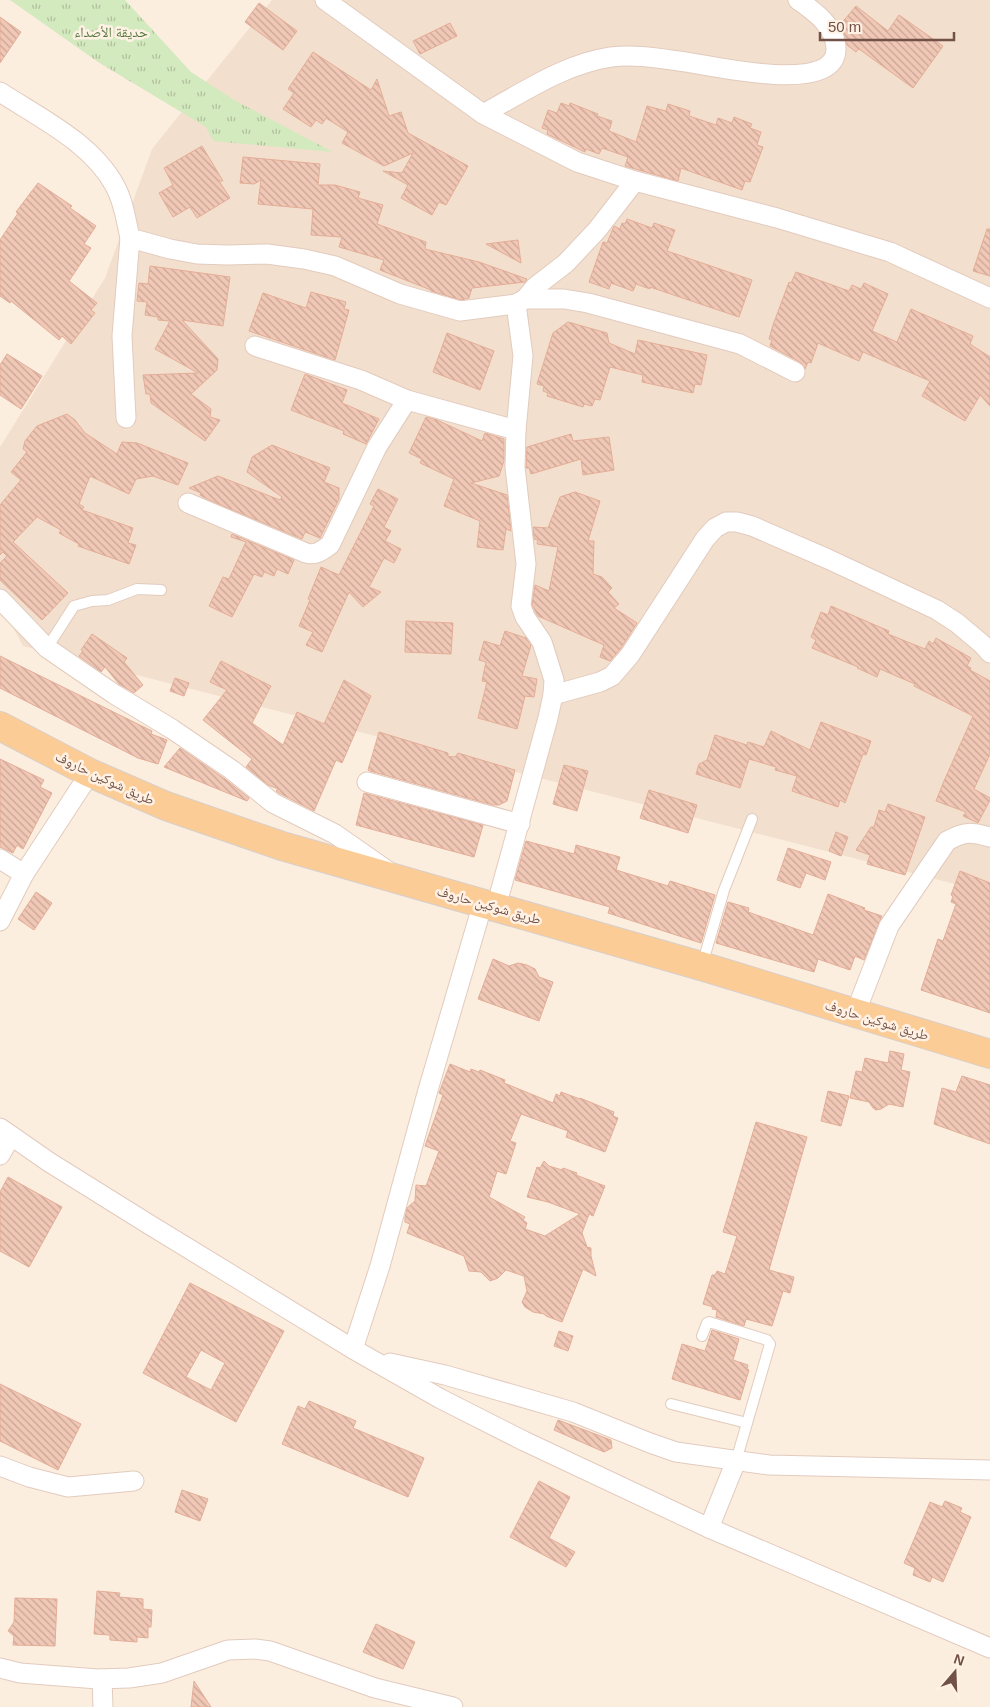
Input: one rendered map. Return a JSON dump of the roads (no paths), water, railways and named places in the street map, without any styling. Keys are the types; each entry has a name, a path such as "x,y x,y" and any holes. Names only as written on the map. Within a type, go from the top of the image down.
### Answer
{"main road":[{"name":"طريق شوكين حاروف","path":"0,726 90,773 166,806 282,846 701,966 990,1054"}],"street":[{"path":"325,0 483,114 577,162 635,181 777,218 890,252 990,298"},
{"path":"483,114 565,70 613,57 640,57 681,61 767,74 797,75 820,71 829,65 833,59 836,53 836,43 822,19 798,0"},
{"path":"0,92 91,153 105,169 116,187 130,238 122,336 126,418"},
{"path":"353,1349 380,1266 428,1090 490,905 520,824 553,695 554,680 549,660 542,642 525,617 521,606 526,564 515,467 516,430 523,356 521,301 535,287 566,263 597,230 635,181"},
{"path":"130,238 197,254 267,254 304,259 335,266 400,294 460,310 521,301 564,300 588,304 740,344 795,372"},
{"path":"255,346 360,380 407,400 516,430"},
{"path":"188,503 306,553 318,553 330,545 377,447 407,400"},
{"path":"553,695 600,682 612,676 630,655 705,539 715,528 726,522 737,522 761,530 937,610 957,623 990,653"},
{"path":"0,599 47,648 114,694 172,728 232,770 274,803 335,834 400,879"},
{"path":"0,921 24,874 90,773"},
{"path":"367,782 520,824"},
{"path":"854,1014 890,926 947,841 958,834 972,832 990,837"},
{"path":"0,859 24,874"},
{"path":"0,1155 5,1132 66,1173 353,1349 441,1399 709,1528 990,1648"},
{"path":"372,1359 445,1375 573,1412 676,1452 769,1465 990,1470"},
{"path":"709,1528 736,1461"},
{"path":"0,1466 29,1477 68,1487 134,1481"},
{"path":"0,1668 20,1673 129,1678 162,1673 228,1650 254,1649 270,1651 375,1688 452,1707"},
{"path":"102,1678 103,1707"}],"lane":[{"path":"47,648 74,606 92,601 108,600 138,589 161,590"},
{"path":"701,966 724,890 752,819"},
{"path":"702,1336 706,1323 709,1322 769,1342 770,1346 736,1461"},
{"path":"671,1404 747,1423"}],"park label":[{"name":"حديقة الأصداء","path":"111,32"}]}
